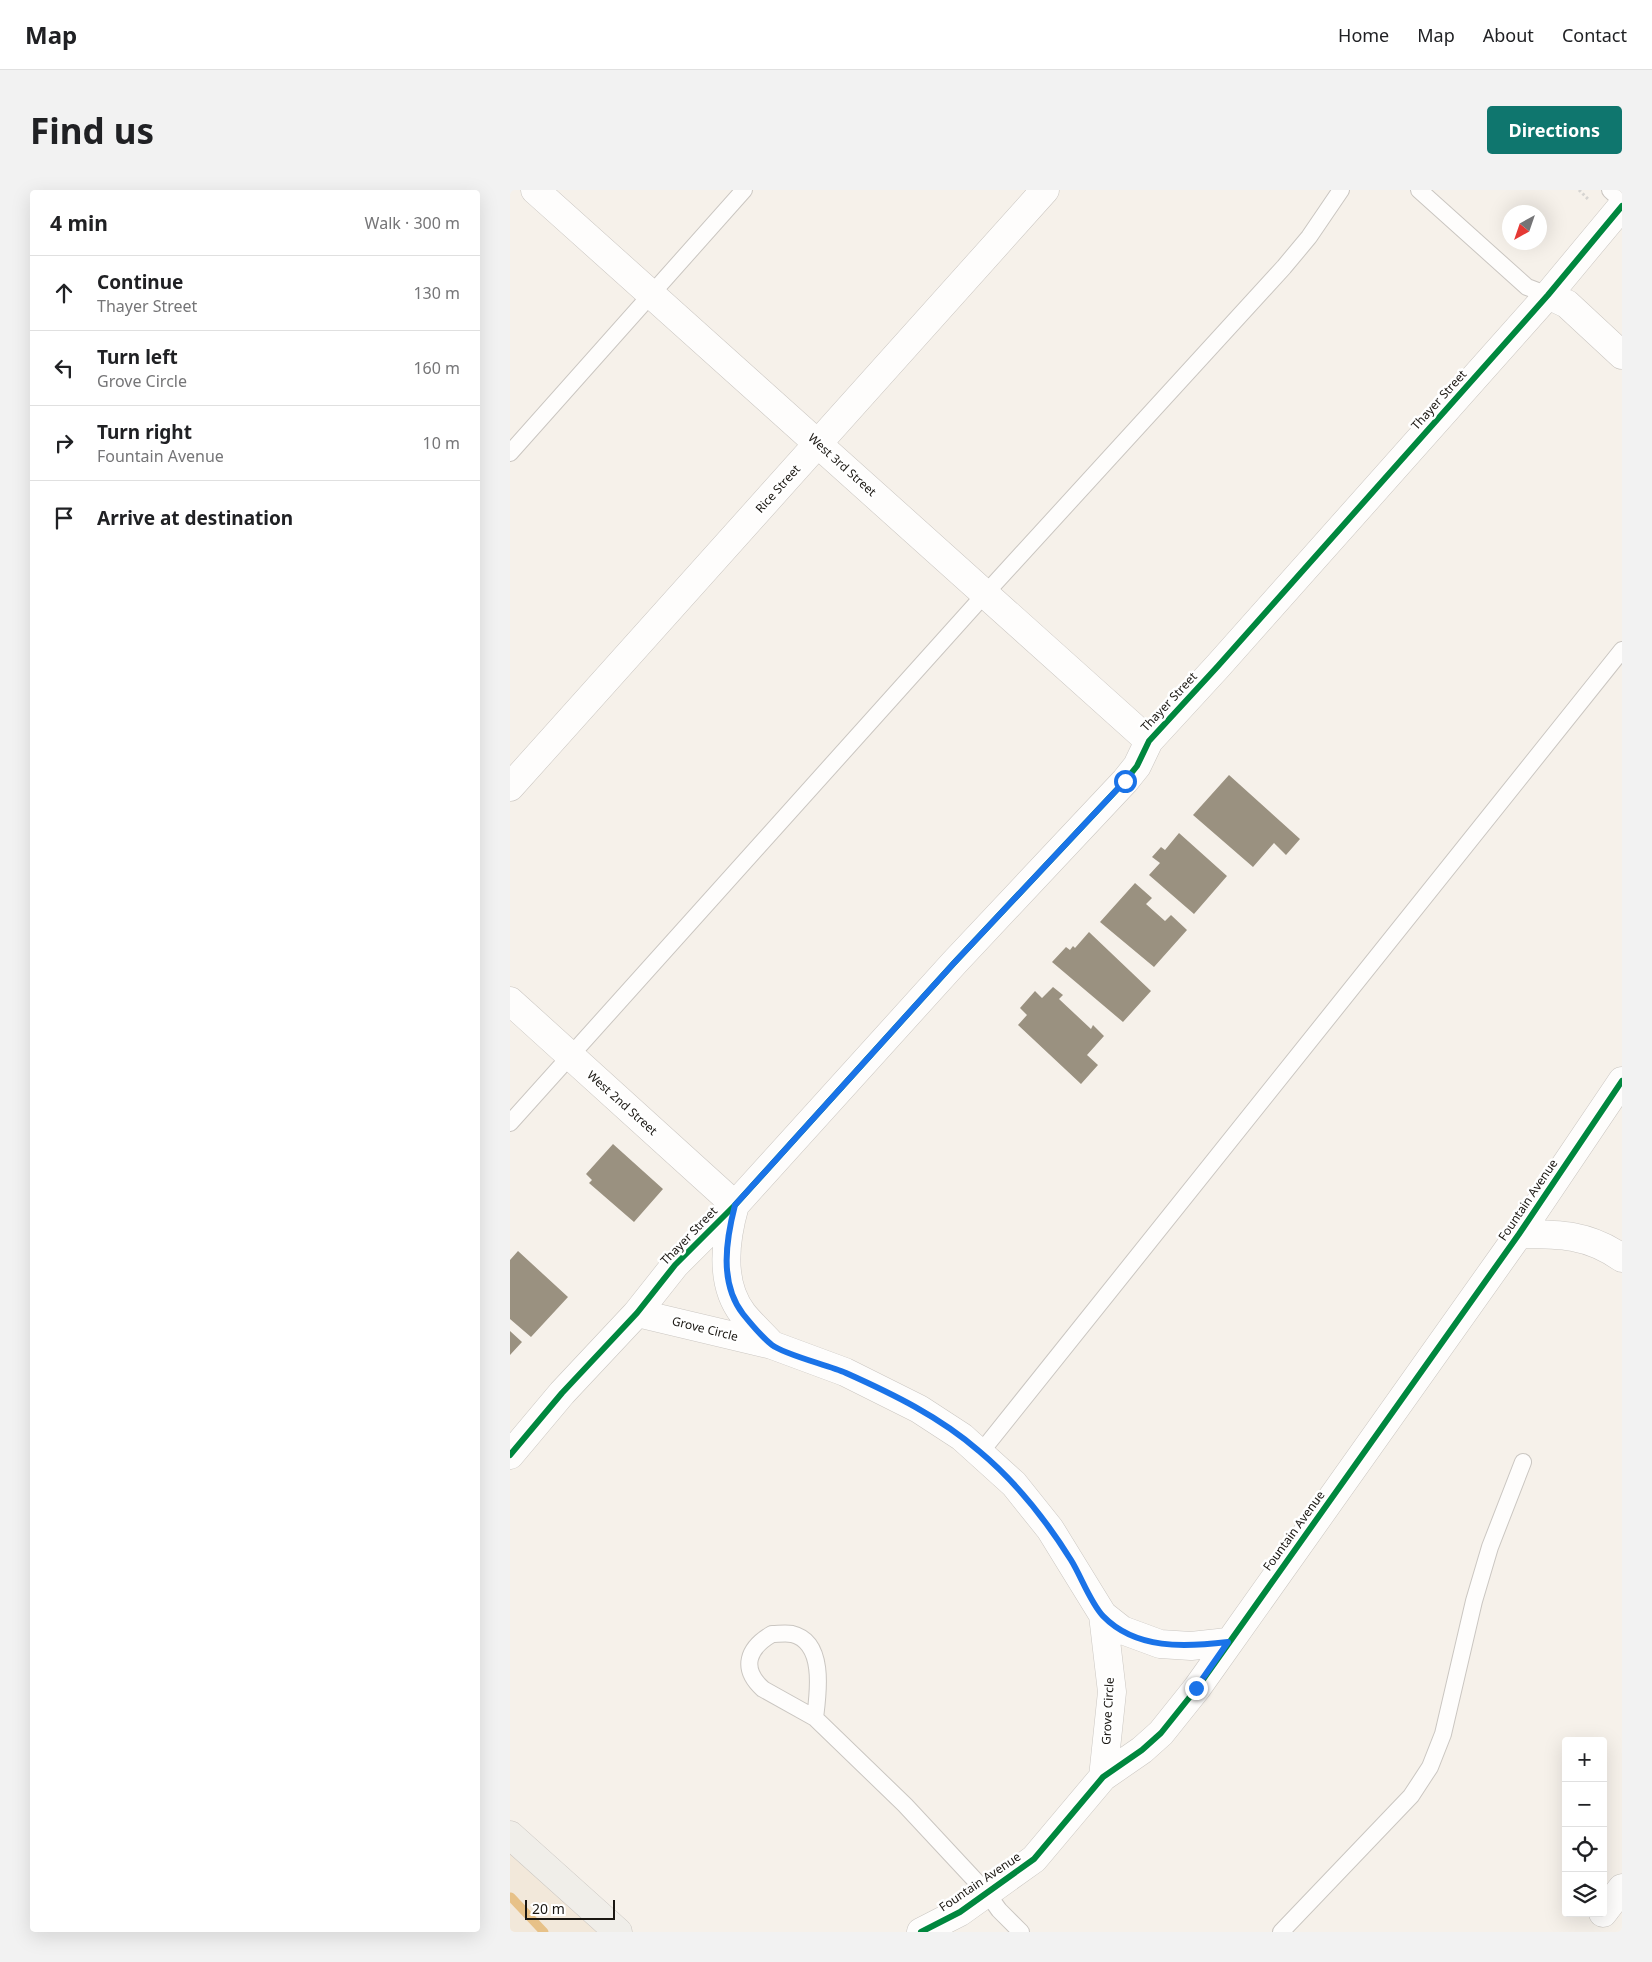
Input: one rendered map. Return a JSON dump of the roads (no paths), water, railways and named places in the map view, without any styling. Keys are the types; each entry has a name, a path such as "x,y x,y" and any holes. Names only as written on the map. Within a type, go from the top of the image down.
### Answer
{"main road":[{"path":"510,1835 618,1932"}],"street":[{"name":"West 3rd Street","path":"535,190 1148,741"},
{"name":"Rice Street","path":"510,787 818,444 994,244 1045,190"},
{"name":"Thayer Street","path":"510,1455 562,1393 637,1313 675,1265 735,1205 954,963 1125,781 1137,766 1148,741 1218,666 1548,295 1622,206"},
{"path":"1548,295 1567,304 1622,355"},
{"name":"West 2nd Street","path":"510,1002 735,1205"},
{"name":"Fountain Avenue","path":"921,1932 960,1912 1034,1859 1102,1777 1142,1750 1161,1733 1196,1688 1519,1234 1622,1081"},
{"name":"Grove Circle","path":"735,1205 728,1230 726,1268 730,1286 743,1313 772,1345"},
{"path":"1519,1234 1556,1234 1589,1240 1622,1258"},
{"name":"Grove Circle","path":"637,1313 772,1345 845,1372 919,1408 980,1452 1014,1484 1050,1529 1102,1615 1122,1630 1160,1644 1190,1646 1228,1642"},
{"name":"Grove Circle","path":"1102,1615 1112,1692 1102,1777"},
{"path":"1607,1908 1622,1888"},
{"path":"1588,1932 1600,1917"}],"lane":[{"path":"510,453 744,190"},
{"path":"510,1123 985,594 1284,267 1309,237 1341,190"},
{"path":"1419,190 1527,286 1548,295"},
{"path":"1610,190 1622,201"},
{"path":"980,1452 1622,650"},
{"path":"1281,1932 1411,1796 1430,1767 1443,1734 1474,1601 1490,1547 1523,1462"},
{"path":"815,1718 820,1683 818,1666 808,1645 792,1634 772,1634 761,1640 754,1648 749,1660 750,1672 756,1683 783,1702 815,1718 905,1805 1021,1932"}],"waterway":[{"path":"511,1897 544,1932"}]}
